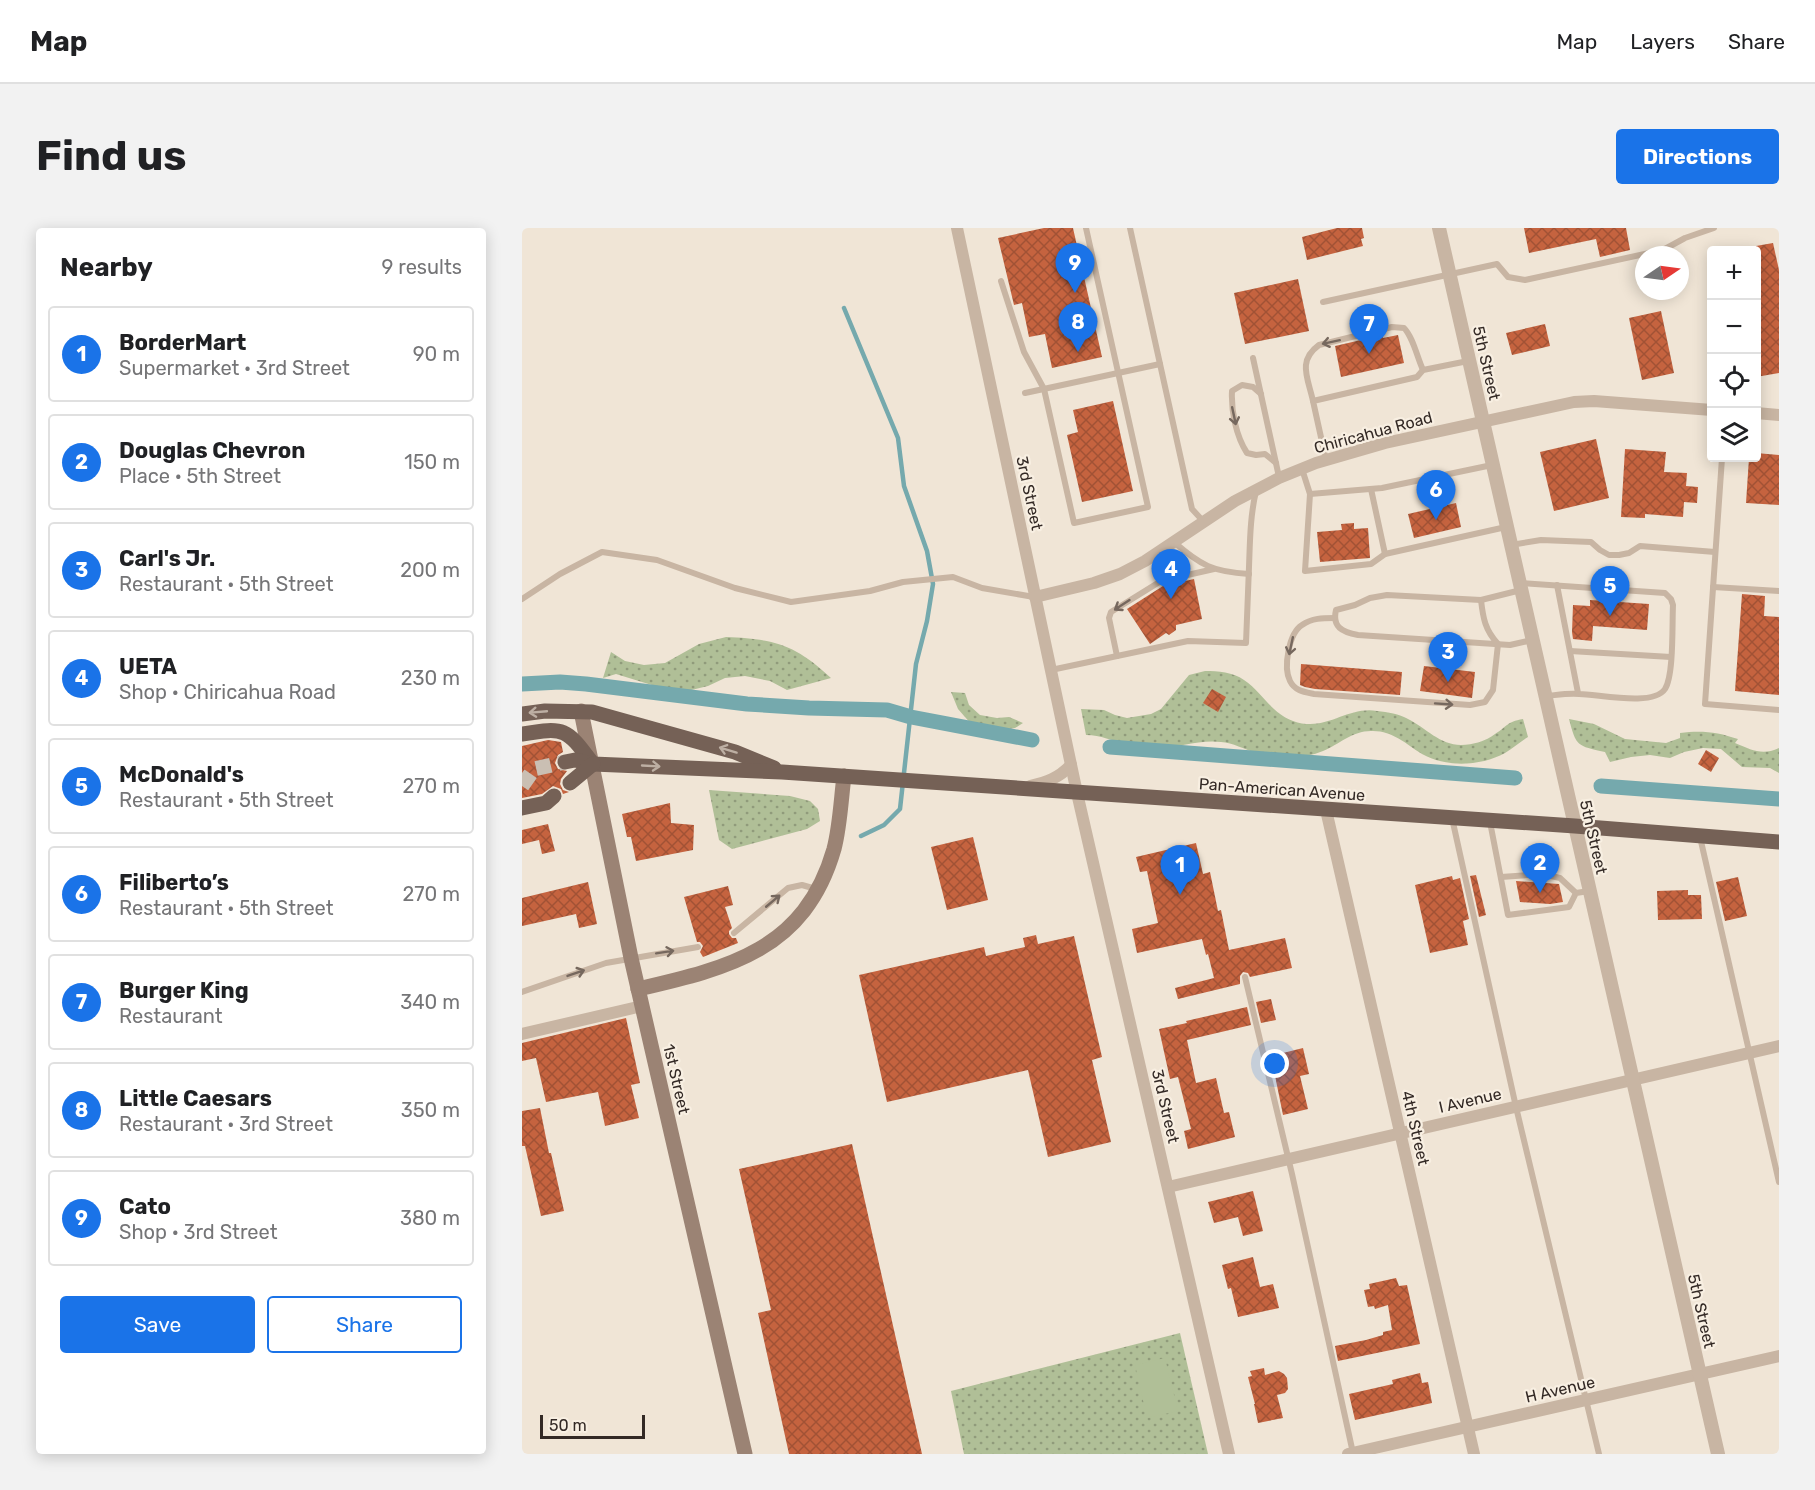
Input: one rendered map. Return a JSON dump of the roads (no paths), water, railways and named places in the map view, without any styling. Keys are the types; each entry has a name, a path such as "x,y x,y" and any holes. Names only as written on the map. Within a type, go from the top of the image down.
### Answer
{"main road":[{"name":"Pan-American Avenue","path":"522,714 544,711 592,712 642,724 735,752 782,772"},
{"name":"1st Street","path":"581,711 631,958 745,1454"},
{"path":"522,734 557,730 569,735 592,764 570,783"},
{"name":"Pan-American Avenue","path":"565,762 575,760 592,764 844,776 1575,825 1779,842"},
{"path":"638,989 688,978 729,965 766,946 797,919 819,889 835,842 844,776"},
{"path":"522,808 546,803 554,796"}],"street":[{"name":"3rd Street","path":"957,228 1077,793 1229,1454"},
{"name":"5th Street","path":"1439,228 1575,825 1583,892 1632,1080 1718,1454"},
{"name":"Chiricahua Road","path":"1035,597 1094,583 1120,574 1145,561 1256,490 1280,478 1326,460 1385,442 1574,402 1594,401 1707,410"},
{"path":"1761,413 1779,414"},
{"path":"1017,789 1061,776 1071,765"},
{"name":"4th Street","path":"1326,810 1474,1454"},
{"path":"522,1034 642,1006"},
{"name":"I Avenue","path":"1168,1187 1779,1046"},
{"name":"H Avenue","path":"1351,1454 1779,1356"}],"lane":[{"path":"1001,281 1024,352 1044,389 1074,523 1148,507 1086,228"},
{"path":"1130,228 1192,509 1203,522"},
{"path":"1323,302 1497,264 1508,277 1525,280 1663,250 1685,238 1714,228"},
{"path":"1326,460 1305,366 1309,352 1319,345 1392,327 1404,328 1410,334 1423,370"},
{"path":"1253,358 1280,478"},
{"path":"1313,401 1417,377 1423,370 1469,360"},
{"path":"1025,393 1160,364"},
{"path":"1261,394 1252,387 1242,385 1233,391 1232,403 1236,422 1241,444 1247,453 1265,454 1276,463"},
{"path":"1722,462 1705,704 1779,710"},
{"path":"1310,494 1371,489 1493,465"},
{"path":"1302,469 1310,494 1305,571 1371,564 1385,554 1507,527"},
{"path":"1371,489 1385,554"},
{"path":"1051,670 1188,641 1246,643 1251,512 1256,490"},
{"path":"1511,545 1541,540 1591,542 1609,555 1629,553 1640,546 1715,552"},
{"path":"1173,541 1199,562 1214,569 1249,574"},
{"path":"522,599 560,574 602,552 657,560 735,588 791,602 870,591 903,582 953,577 982,588 1035,597"},
{"path":"1117,656 1109,618 1111,612 1161,581 1214,569"},
{"path":"1557,585 1578,693"},
{"path":"1533,640 1510,645 1358,634 1345,632 1336,626 1334,618 1336,610 1387,595 1481,600 1520,586 1557,585 1665,593 1671,599 1673,605 1670,673 1666,687 1660,694 1642,699 1578,693 1545,696"},
{"path":"1713,587 1779,591"},
{"path":"1334,618 1317,619 1303,624 1294,632 1289,646 1289,681 1298,690 1314,694 1470,705 1485,702 1493,690 1498,644 1484,624 1481,600"},
{"path":"1570,651 1671,657"},
{"path":"1452,818 1516,1107 1599,1454"},
{"path":"1490,820 1508,915 1569,907 1583,892 1560,878 1542,873 1501,877"},
{"path":"1700,836 1779,1182"},
{"path":"734,933 788,888 802,885 819,889"},
{"path":"522,992 606,963 698,947"},
{"path":"1245,977 1288,1159 1351,1454"}],"waterway":[{"path":"844,308 898,438 904,486 927,551 933,584 927,621 916,664 900,809 884,825 861,836"},
{"path":"522,684 560,682 747,704 887,710 911,717 1032,740"},
{"path":"1110,747 1515,778"},
{"path":"1601,786 1779,799"}],"tunnel":[{"path":"522,786 534,769 565,762"}],"place":[{"name":"Cato","path":"1075,293"},
{"name":"Little Caesars","path":"1078,352"},
{"name":"Burger King","path":"1369,354"},
{"name":"Filiberto’s","path":"1436,520"},
{"name":"UETA","path":"1171,599"},
{"name":"McDonald's","path":"1610,616"},
{"name":"Carl's Jr.","path":"1448,682"},
{"name":"Douglas Chevron","path":"1540,893"},
{"name":"BorderMart","path":"1180,895"}]}
